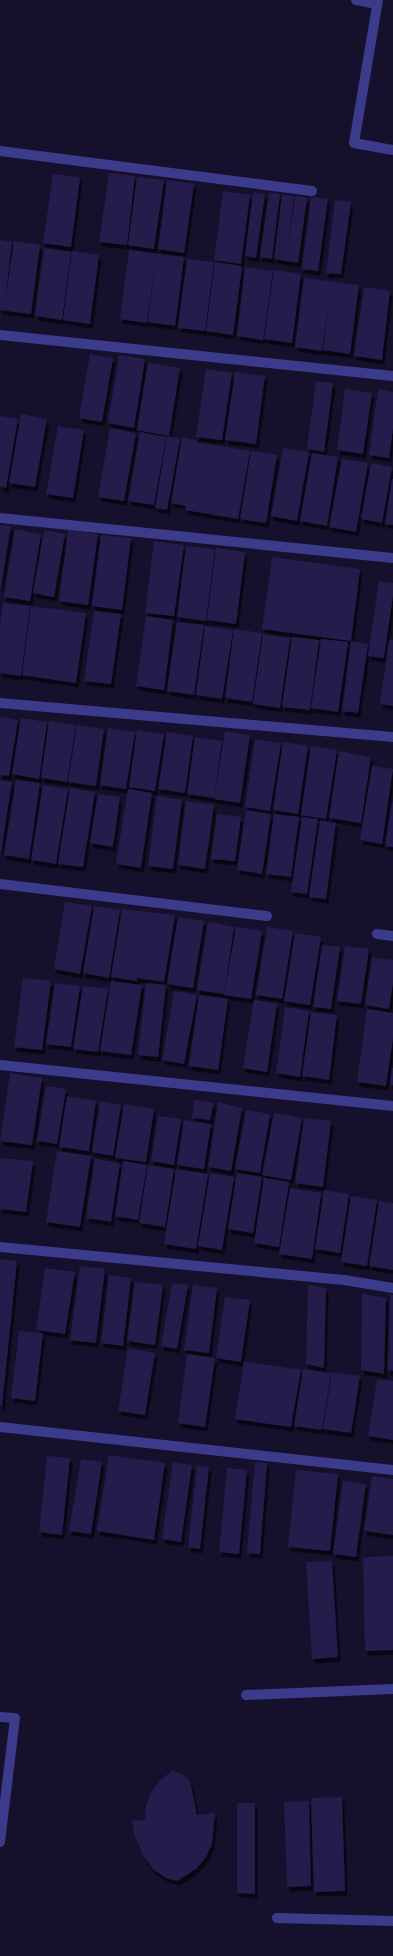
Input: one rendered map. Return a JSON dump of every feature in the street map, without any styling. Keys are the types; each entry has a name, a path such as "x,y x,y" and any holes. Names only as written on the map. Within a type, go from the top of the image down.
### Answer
{"street":[{"path":"356,0 378,2 354,143 393,150"},
{"path":"0,151 312,190"},
{"path":"0,335 393,376"},
{"path":"0,518 393,558"},
{"path":"0,703 393,737"},
{"path":"0,884 267,916"},
{"path":"377,934 393,936"},
{"path":"0,1065 393,1106"},
{"path":"0,1247 344,1280 393,1288"},
{"path":"0,1427 393,1470"},
{"path":"246,1695 393,1689"},
{"path":"0,1717 15,1718 0,1842"},
{"path":"277,1918 393,1921"}],"building":[{"path":"109,173 135,176 127,245 99,242"},
{"path":"53,174 80,177 71,247 43,243"},
{"path":"137,177 164,180 154,249 128,245"},
{"path":"167,180 194,184 184,253 158,249"},
{"path":"223,191 250,195 241,264 214,260"},
{"path":"253,192 265,194 256,258 245,256"},
{"path":"269,193 280,194 272,259 260,257"},
{"path":"282,195 294,196 287,254 295,196 307,198 298,263 274,259"},
{"path":"311,197 328,199 318,271 302,269"},
{"path":"335,200 351,202 341,274 326,273"},
{"path":"0,240 12,242 4,308 14,241 40,245 31,314 0,310"},
{"path":"44,248 71,252 62,320 35,316"},
{"path":"129,250 184,257 175,326 148,322 156,256 147,323 120,319"},
{"path":"72,251 99,255 90,324 63,320"},
{"path":"187,259 214,262 205,331 178,328"},
{"path":"215,262 242,266 233,335 206,331"},
{"path":"245,267 273,271 263,340 237,336"},
{"path":"274,270 301,274 292,343 264,339"},
{"path":"304,278 359,285 350,354 323,350 331,284 322,351 295,347"},
{"path":"364,287 390,291 382,360 354,356"},
{"path":"90,354 113,358 102,422 79,418"},
{"path":"119,355 145,359 134,428 108,423"},
{"path":"148,363 180,368 169,436 137,430"},
{"path":"206,369 232,373 222,440 196,437"},
{"path":"235,372 265,376 256,444 225,440"},
{"path":"316,381 333,383 324,452 307,449"},
{"path":"345,389 372,393 363,454 337,450"},
{"path":"378,389 393,392 393,428 389,458 369,455"},
{"path":"21,414 47,419 35,487 9,483"},
{"path":"0,416 18,419 6,488 0,486"},
{"path":"58,426 84,430 73,498 46,494"},
{"path":"110,428 136,433 124,501 98,497"},
{"path":"140,432 166,437 154,505 128,501"},
{"path":"167,436 180,439 167,510 155,508"},
{"path":"182,437 197,440 196,442 250,451 238,519 185,510 186,506 171,503"},
{"path":"283,448 309,452 297,521 271,516"},
{"path":"251,451 277,455 266,523 240,519"},
{"path":"312,453 338,457 327,526 300,521"},
{"path":"342,459 368,463 356,532 329,527"},
{"path":"371,463 392,467 382,523 361,519"},
{"path":"393,479 393,525 385,524"},
{"path":"0,525 11,526 1,587 0,587"},
{"path":"15,529 41,534 30,601 4,597"},
{"path":"44,530 65,534 54,597 33,593"},
{"path":"68,530 98,534 88,605 59,601"},
{"path":"101,535 131,538 122,610 92,606"},
{"path":"154,541 184,545 174,616 145,613"},
{"path":"186,546 215,549 206,621 177,617"},
{"path":"216,548 245,552 236,624 207,620"},
{"path":"272,557 360,569 351,641 262,629"},
{"path":"379,581 393,583 393,595 384,658 368,656"},
{"path":"3,603 30,606 21,676 0,673 0,624"},
{"path":"31,606 86,613 76,683 22,675"},
{"path":"94,611 121,614 111,684 84,681"},
{"path":"146,616 173,620 164,690 136,686"},
{"path":"177,622 204,625 194,695 167,691"},
{"path":"205,626 233,630 222,699 196,695"},
{"path":"234,629 262,633 252,702 225,698"},
{"path":"263,634 290,638 280,708 253,704"},
{"path":"292,637 319,640 310,710 282,707"},
{"path":"321,639 348,642 338,712 311,708"},
{"path":"389,640 393,640 393,706 380,704"},
{"path":"351,641 368,644 358,713 342,711"},
{"path":"0,717 18,720 9,776 0,775"},
{"path":"21,718 47,722 39,779 12,774"},
{"path":"49,721 76,725 67,782 41,778"},
{"path":"77,725 104,729 96,786 68,782"},
{"path":"108,728 135,732 126,789 100,785"},
{"path":"137,730 164,734 155,791 129,787"},
{"path":"225,731 250,735 240,803 214,799"},
{"path":"167,732 193,736 185,793 158,789"},
{"path":"195,737 222,741 214,798 187,794"},
{"path":"255,739 281,743 270,811 245,807"},
{"path":"283,742 308,746 298,814 273,810"},
{"path":"311,746 337,750 326,819 301,815"},
{"path":"339,751 371,757 361,823 329,818"},
{"path":"372,766 393,769 382,844 360,840"},
{"path":"0,780 12,782 1,852 0,851"},
{"path":"16,780 40,783 29,859 4,855"},
{"path":"43,785 68,789 56,864 31,860"},
{"path":"70,788 95,792 83,867 58,864"},
{"path":"128,789 152,793 141,868 116,864"},
{"path":"98,794 120,797 113,847 90,843"},
{"path":"157,796 182,800 173,869 148,866"},
{"path":"186,801 214,805 205,869 178,865"},
{"path":"392,802 393,803 393,847 385,846"},
{"path":"246,810 271,814 262,874 237,870"},
{"path":"217,814 241,817 235,861 211,859"},
{"path":"274,814 299,817 291,877 266,874"},
{"path":"302,817 318,819 307,894 291,892"},
{"path":"320,820 336,823 326,899 309,897"},
{"path":"65,902 92,906 80,974 54,969"},
{"path":"94,906 120,910 109,978 83,973"},
{"path":"122,909 175,915 164,982 137,978 137,981 111,977"},
{"path":"178,917 204,921 193,988 167,984"},
{"path":"208,922 234,927 224,994 197,990"},
{"path":"236,927 262,931 251,999 224,995"},
{"path":"267,927 293,931 282,999 256,995"},
{"path":"295,933 321,937 310,1005 284,1001"},
{"path":"322,945 340,947 331,1009 313,1007"},
{"path":"345,946 369,949 361,1004 337,1001"},
{"path":"372,957 393,960 393,983 389,1009 365,1005"},
{"path":"23,978 51,981 42,1050 14,1047"},
{"path":"111,981 142,985 131,1055 100,1051"},
{"path":"55,983 80,986 71,1047 46,1044"},
{"path":"146,983 166,985 158,1057 138,1055"},
{"path":"83,986 108,989 98,1052 73,1049"},
{"path":"174,991 197,995 184,1064 162,1060"},
{"path":"199,995 228,999 218,1070 189,1066"},
{"path":"254,1000 277,1003 267,1072 243,1068"},
{"path":"285,1007 309,1011 300,1077 276,1073"},
{"path":"367,1009 393,1013 393,1038 386,1086 357,1082"},
{"path":"311,1012 337,1015 329,1080 302,1076"},
{"path":"392,1068 393,1085 390,1085"},
{"path":"10,1073 42,1078 32,1145 0,1141"},
{"path":"46,1086 66,1089 57,1144 37,1141"},
{"path":"67,1096 96,1101 89,1151 59,1147"},
{"path":"194,1100 214,1103 210,1120 192,1118"},
{"path":"100,1101 121,1105 113,1156 92,1152"},
{"path":"218,1102 242,1108 231,1171 208,1167"},
{"path":"124,1104 154,1109 146,1162 115,1158"},
{"path":"246,1110 270,1114 260,1173 235,1169"},
{"path":"274,1113 302,1118 291,1180 262,1175"},
{"path":"158,1116 181,1119 174,1165 151,1161"},
{"path":"304,1118 331,1121 323,1187 295,1183"},
{"path":"184,1120 211,1124 204,1169 177,1165"},
{"path":"57,1151 91,1156 80,1227 46,1222"},
{"path":"0,1158 33,1161 26,1212 0,1209"},
{"path":"95,1159 120,1163 111,1222 86,1218"},
{"path":"123,1161 147,1165 138,1220 115,1216"},
{"path":"148,1165 174,1169 165,1227 139,1223"},
{"path":"176,1169 208,1174 196,1249 164,1244"},
{"path":"210,1173 234,1177 222,1250 198,1246"},
{"path":"237,1173 262,1177 253,1233 228,1229"},
{"path":"264,1178 289,1182 279,1247 254,1243"},
{"path":"290,1188 321,1193 312,1259 279,1254"},
{"path":"324,1190 349,1194 340,1253 315,1249"},
{"path":"351,1196 377,1200 367,1266 341,1262"},
{"path":"379,1201 393,1203 393,1270 369,1266"},
{"path":"0,1259 17,1261 2,1406 0,1406"},
{"path":"80,1266 105,1269 96,1343 70,1340"},
{"path":"45,1268 75,1272 65,1334 36,1330"},
{"path":"109,1275 131,1278 123,1346 101,1343"},
{"path":"135,1282 163,1285 155,1345 127,1341"},
{"path":"172,1283 188,1285 177,1349 161,1346"},
{"path":"193,1285 217,1288 209,1353 184,1350"},
{"path":"308,1285 326,1288 324,1368 306,1364"},
{"path":"362,1294 386,1298 384,1374 361,1370"},
{"path":"390,1295 393,1295 393,1371 388,1370"},
{"path":"225,1297 250,1300 241,1362 216,1358"},
{"path":"19,1331 43,1333 35,1401 11,1398"},
{"path":"128,1348 155,1353 145,1415 118,1411"},
{"path":"187,1354 215,1358 205,1427 178,1423"},
{"path":"244,1361 301,1370 291,1427 235,1419"},
{"path":"303,1369 331,1373 322,1430 294,1426"},
{"path":"332,1372 360,1376 351,1433 323,1429"},
{"path":"377,1379 393,1381 393,1440 368,1436"},
{"path":"109,1455 165,1463 154,1540 97,1531"},
{"path":"47,1456 70,1458 62,1535 39,1532"},
{"path":"81,1459 102,1462 91,1534 69,1531"},
{"path":"173,1462 192,1465 181,1542 162,1539"},
{"path":"255,1462 267,1463 260,1554 247,1553"},
{"path":"197,1465 209,1467 200,1549 188,1547"},
{"path":"227,1468 247,1470 239,1554 219,1552"},
{"path":"296,1470 338,1474 330,1551 288,1547"},
{"path":"372,1476 393,1479 393,1535 364,1531"},
{"path":"343,1481 366,1484 356,1557 333,1554"},
{"path":"393,1556 393,1650 365,1651 363,1557"},
{"path":"332,1561 338,1657 312,1659 306,1562"},
{"path":"173,1770 183,1775 190,1781 197,1815 215,1813 212,1844 206,1857 196,1869 177,1881 166,1878 154,1870 144,1857 134,1834 132,1821 145,1820 146,1805 152,1791 159,1781"},
{"path":"342,1797 345,1891 314,1892 311,1798"},
{"path":"309,1801 311,1886 287,1887 284,1802"},
{"path":"237,1803 255,1803 255,1894 237,1893"}]}
